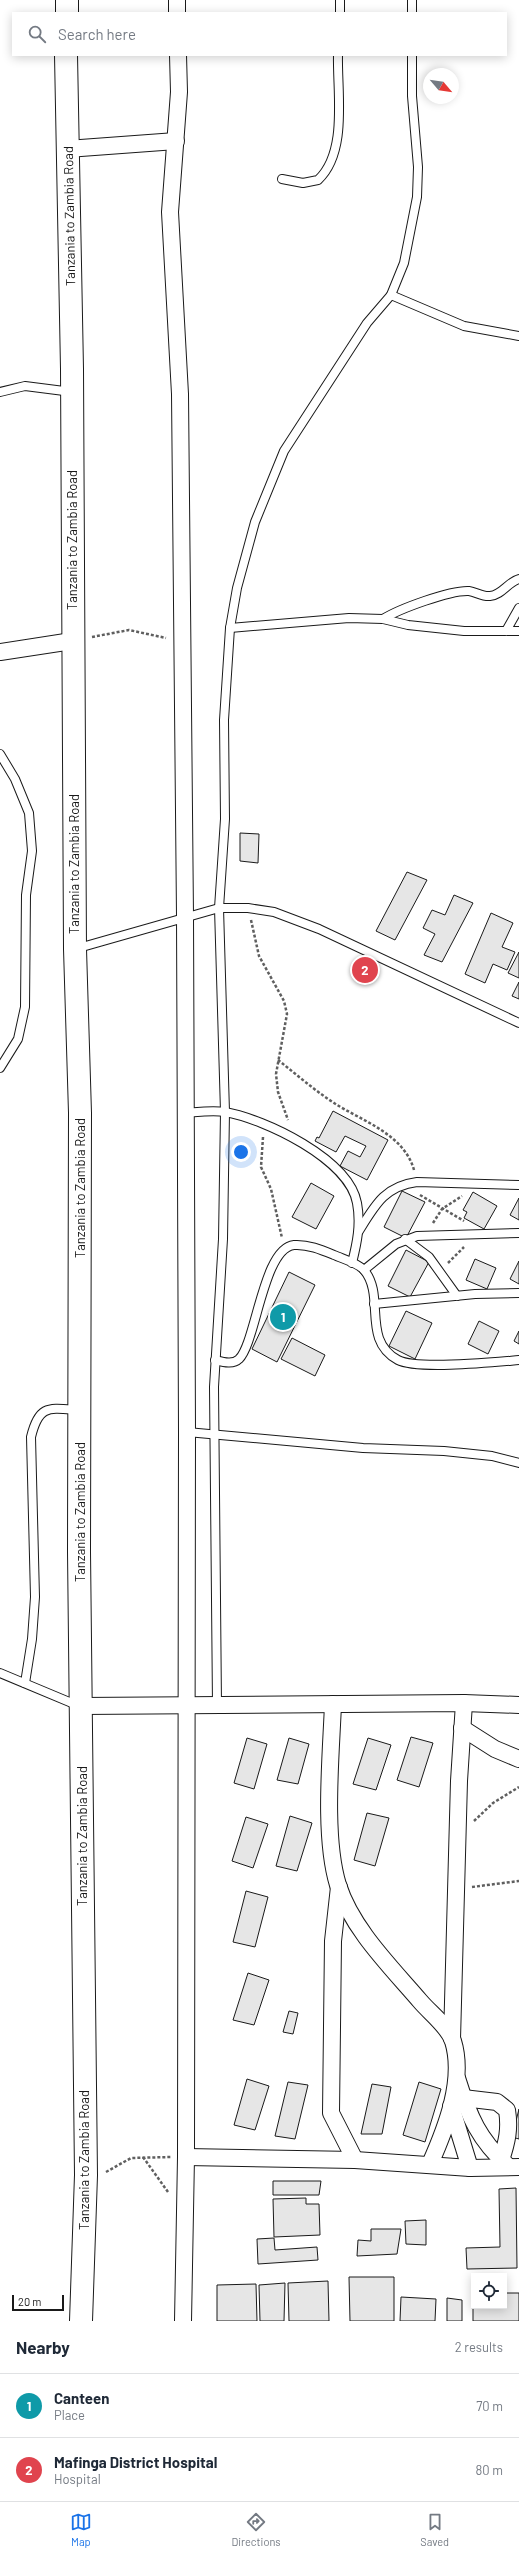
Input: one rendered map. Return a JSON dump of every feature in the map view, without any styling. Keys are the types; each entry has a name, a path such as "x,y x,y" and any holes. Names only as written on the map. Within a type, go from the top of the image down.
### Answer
{"highway":[{"path":"67,0 67,12"},
{"name":"Tanzania to Zambia Road","path":"66,56 72,392 72,641 75,949 80,1113 81,1706 86,2175 81,2321"}],"street":[{"path":"177,0 177,12"},
{"path":"178,56 179,92 170,212 180,394 181,638 185,916 187,1432 185,1705 186,2157 183,2321"},
{"path":"67,149 176,141"},
{"path":"0,652 72,641"},
{"path":"81,1706 464,1703 519,1705"},
{"path":"464,1703 458,1837 452,2039 456,2054 457,2101 470,2168"},
{"path":"333,1704 330,1777 331,1843 339,1886 334,1941 330,2113 354,2160"},
{"path":"462,1728 495,1749 519,1758"},
{"path":"339,1886 359,1926 452,2039"},
{"path":"430,2164 457,2101"},
{"path":"457,2101 492,2101 507,2110 509,2124 508,2139 510,2165"},
{"path":"457,2101 483,2142 510,2165"},
{"path":"186,2157 354,2160 430,2164 470,2168 510,2165"}],"lane":[{"path":"340,0 340,12"},
{"path":"412,0 412,12"},
{"path":"282,179 303,183 318,180 333,161 338,129 338,56"},
{"path":"217,1705 214,1434 215,1360 222,1239 225,1112 219,908 224,819 224,720 230,628 236,588 255,522 284,451 367,323 390,295 404,263 417,197 418,167 412,96 412,56"},
{"path":"390,295 464,326 519,336"},
{"path":"0,392 25,386 72,392"},
{"path":"383,619 396,611 458,593 468,591 493,595 519,579"},
{"path":"506,631 519,608"},
{"path":"230,628 349,618 383,619 408,626 464,631 519,631"},
{"path":"0,754 15,779 29,813 32,851 26,895 25,1007 18,1039 0,1068"},
{"path":"75,949 185,916 219,908 248,908 274,912 319,928 519,1023"},
{"path":"185,1113 207,1111 225,1112 266,1125 297,1139 324,1158 348,1183 357,1202 359,1231 352,1263"},
{"path":"359,1231 382,1197 401,1184 417,1182 519,1185"},
{"path":"364,1270 396,1244 428,1234 519,1233"},
{"path":"405,1240 429,1257 440,1270 457,1296"},
{"path":"215,1360 231,1363 238,1360 245,1350 253,1319 272,1267 285,1248 292,1245 310,1246 352,1263 364,1270 370,1280 376,1326 380,1343 389,1355 400,1361 460,1364 519,1360"},
{"path":"374,1304 457,1296 519,1293"},
{"path":"25,1683 32,1639 35,1597 31,1437 35,1419 45,1411 80,1410"},
{"path":"187,1432 363,1448 444,1450 492,1456 519,1463"},
{"path":"0,1673 81,1706"}],"path":[{"path":"72,641 129,630 140,631 160,637 181,638"},
{"path":"248,908 259,956 284,1001 287,1014 276,1074 278,1092 297,1139"},
{"path":"278,1060 335,1103 361,1117 396,1142 406,1154 417,1182"},
{"path":"266,1125 261,1167 271,1189 278,1226 285,1248"},
{"path":"401,1184 482,1233 440,1270"},
{"path":"428,1234 442,1209"},
{"path":"458,1837 493,1803 519,1787"},
{"path":"457,1889 519,1881"},
{"path":"143,2157 157,2179 185,2208"},
{"path":"86,2175 105,2173 124,2161 143,2157 186,2157"}],"building":[{"path":"240,833 259,834 258,863 240,861"},
{"path":"407,872 427,880 395,940 376,931"},
{"path":"454,895 473,903 442,962 424,955 435,934 423,928 432,910 445,915"},
{"path":"491,913 513,923 502,947 515,952 507,970 493,964 485,983 465,974"},
{"path":"519,952 519,978 508,973"},
{"path":"519,982 519,999 512,996"},
{"path":"333,1111 388,1140 367,1180 340,1166 348,1151 360,1157 366,1146 345,1136 336,1152 315,1141 317,1137 319,1138"},
{"path":"311,1183 334,1196 316,1229 292,1217"},
{"path":"402,1191 425,1202 406,1238 384,1227"},
{"path":"473,1192 497,1206 484,1229 464,1218 467,1212 463,1210"},
{"path":"519,1198 519,1220 510,1215"},
{"path":"406,1250 429,1262 410,1297 388,1286"},
{"path":"475,1259 496,1268 487,1289 466,1280"},
{"path":"519,1261 519,1284 510,1279"},
{"path":"289,1272 315,1285 277,1362 252,1349"},
{"path":"406,1311 432,1323 415,1359 389,1346"},
{"path":"479,1321 499,1331 488,1354 468,1344"},
{"path":"519,1331 519,1344 514,1341"},
{"path":"292,1338 325,1355 315,1376 281,1359"},
{"path":"411,1737 433,1743 419,1787 397,1780"},
{"path":"247,1738 267,1744 254,1789 234,1783"},
{"path":"289,1738 309,1744 298,1784 277,1780"},
{"path":"368,1738 391,1745 376,1790 353,1784"},
{"path":"367,1813 389,1818 375,1866 354,1860"},
{"path":"290,1816 312,1823 297,1871 276,1866"},
{"path":"246,1817 268,1824 253,1868 232,1861"},
{"path":"246,1891 268,1897 255,1947 233,1942"},
{"path":"248,1973 269,1980 254,2025 233,2020"},
{"path":"289,2011 298,2013 293,2034 283,2032"},
{"path":"247,2079 269,2086 255,2130 234,2125"},
{"path":"288,2082 308,2085 295,2139 275,2136"},
{"path":"419,2082 441,2089 425,2142 403,2135"},
{"path":"372,2084 391,2087 382,2134 361,2134"},
{"path":"519,2109 519,2139 512,2137"},
{"path":"273,2181 321,2181 319,2195 273,2195"},
{"path":"516,2188 517,2268 467,2269 466,2248 500,2247 499,2189"},
{"path":"306,2198 306,2204 319,2204 320,2235 274,2237 273,2199"},
{"path":"426,2220 426,2245 406,2244 405,2221"},
{"path":"371,2229 401,2229 397,2254 357,2256 358,2240 371,2241"},
{"path":"274,2238 275,2250 317,2247 318,2260 258,2264 257,2239"},
{"path":"349,2277 394,2277 394,2321 350,2321"},
{"path":"328,2281 329,2321 289,2321 288,2283"},
{"path":"285,2283 284,2321 260,2321 259,2285"},
{"path":"256,2284 257,2321 217,2321 217,2285"},
{"path":"507,2293 519,2293 519,2321 473,2321 473,2309 507,2309"},
{"path":"401,2297 436,2299 435,2321 400,2321"},
{"path":"447,2298 462,2300 462,2321 447,2321"}],"place":[{"name":"Mafinga District Hospital","path":"365,970"},
{"name":"Canteen","path":"283,1317"}]}
